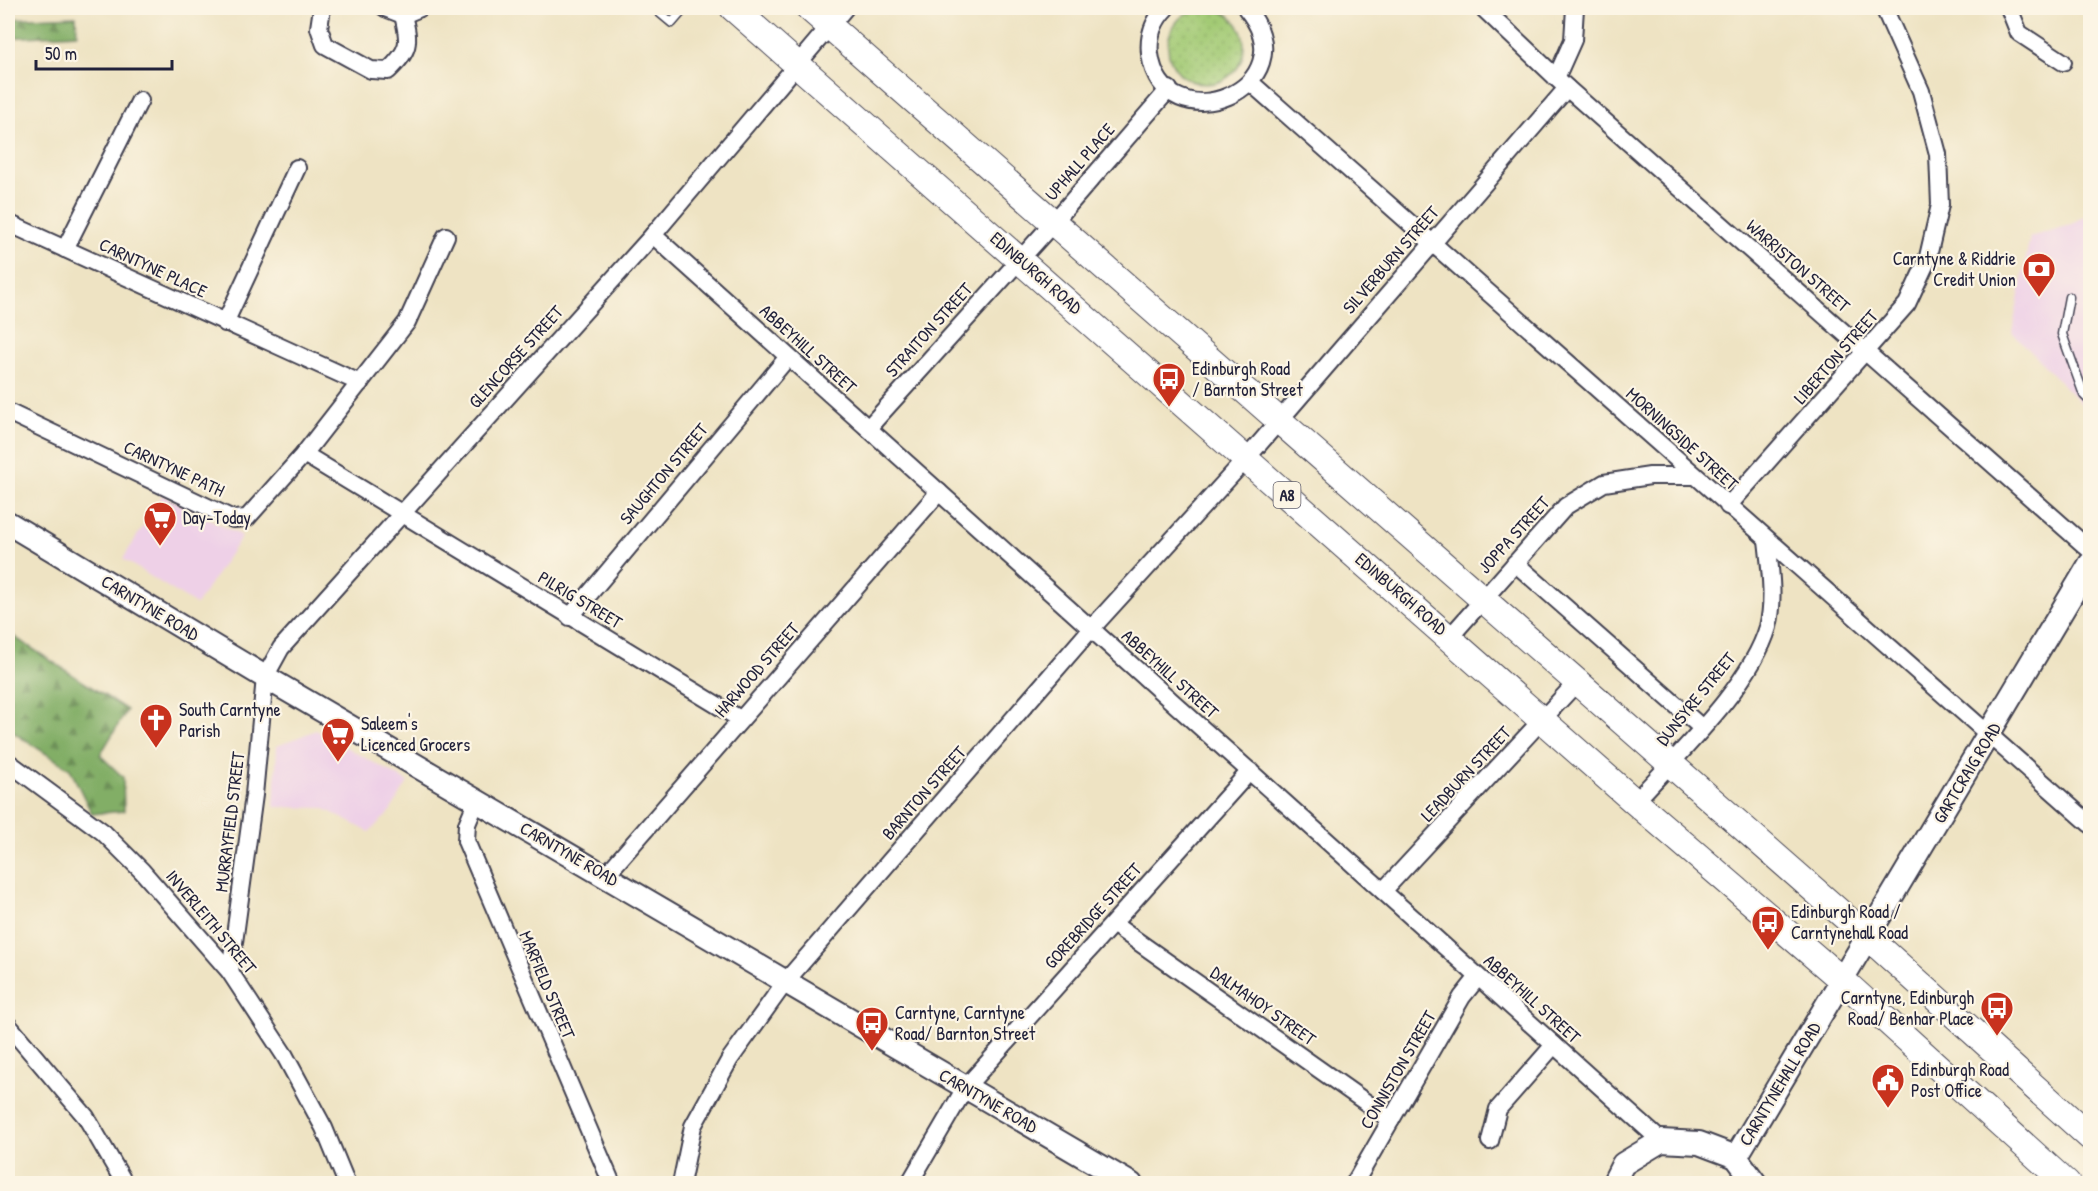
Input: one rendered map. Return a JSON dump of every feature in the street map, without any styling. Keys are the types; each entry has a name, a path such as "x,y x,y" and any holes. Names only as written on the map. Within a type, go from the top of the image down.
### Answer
{"main road":[{"name":"EDINBURGH ROAD","path":"733,8 1635,802 1842,980 2067,1184"},
{"path":"809,8 837,16 1054,222 2091,1137"}],"street":[{"path":"322,8 319,28 325,45 371,70 388,71 403,57 409,40 403,15"},
{"path":"385,8 403,15 420,8"},
{"path":"1159,10 1149,45 1151,62 1158,76 1169,89 1184,99 1202,103 1220,101 1236,94 1250,82 1258,68 1262,51 1261,34 1255,18 1246,8"},
{"name":"WARRISTON STREET","path":"1483,8 1562,83 2091,550"},
{"name":"SILVERBURN STREET","path":"1246,459 1431,243 1562,83 1573,40 1575,8"},
{"name":"LIBERTON STREET","path":"1728,506 1867,353 1907,304 1927,261 1940,205 1938,154 1921,91 1884,8"},
{"path":"2009,8 2019,33 2063,62"},
{"name":"GLENCORSE STREET","path":"265,677 281,648 400,513 653,236 837,16"},
{"name":"MORNINGSIDE STREET","path":"1250,82 1989,737 2091,824"},
{"name":"UPHALL PLACE","path":"1019,258 1054,222 1169,89"},
{"path":"65,249 140,100"},
{"path":"225,323 297,168"},
{"name":"CARNTYNE PLACE","path":"8,223 360,383"},
{"path":"400,513 304,454 407,322 446,236"},
{"name":"ABBEYHILL STREET","path":"653,236 1661,1141"},
{"name":"STRAITON STREET","path":"868,429 1019,258"},
{"name":"SAUGHTON STREET","path":"570,616 788,357"},
{"name":"CARNTYNE PATH","path":"8,412 233,519 247,518 304,454"},
{"name":"BARNTON STREET","path":"681,1184 693,1126 730,1059 786,981 1091,629 1246,459"},
{"name":"JOPPA STREET","path":"1450,637 1566,506 1604,483 1650,476 1694,476"},
{"name":"HARWOOD STREET","path":"606,875 939,492"},
{"name":"PILRIG STREET","path":"400,513 740,719"},
{"name":"CARNTYNE ROAD","path":"8,523 265,677 1131,1184"},
{"name":"DUNSYRE STREET","path":"1635,802 1702,728 1757,654 1768,626 1771,584 1767,540"},
{"path":"1515,563 1702,728"},
{"name":"GARTCRAIG ROAD","path":"1842,980 1869,939 2091,564"},
{"name":"MURRAYFIELD STREET","path":"230,972 254,795 265,677"},
{"name":"LEADBURN STREET","path":"1383,891 1577,682"},
{"name":"INVERLEITH STREET","path":"8,762 103,832 142,871 230,972 285,1056 324,1128 347,1184"},
{"name":"GOREBRIDGE STREET","path":"909,1184 965,1088 1250,771"},
{"name":"MARFIELD STREET","path":"477,800 467,824 466,842 612,1184"},
{"name":"DALMAHOY STREET","path":"1113,924 1391,1120"},
{"name":"CONNISTON STREET","path":"1354,1184 1462,997 1478,977"},
{"name":"CARNTYNEHALL ROAD","path":"1736,1157 1842,980"},
{"path":"8,1025 86,1117 125,1184"},
{"path":"1490,1141 1498,1109 1554,1045"},
{"path":"1613,1184 1623,1164 1661,1141 1699,1143 1736,1157 1756,1184"}],"lane":[{"path":"654,8 672,23 685,8"},
{"path":"2069,297 2062,334 2084,395 2091,401"}],"shaded area":[{"path":"2090,213 2090,413 2012,332 2030,237 2070,225"},
{"path":"162,495 242,536 196,605 123,559"},
{"path":"316,730 408,782 389,813 369,832 323,808 274,807 277,746"}],"green space":[{"path":"1199,8 1213,8 1227,14 1238,25 1244,39 1241,61 1233,73 1213,84 1199,84 1185,78 1174,67 1168,53 1168,39 1174,25 1185,14"},
{"path":"76,16 77,34 8,38 8,19"},
{"path":"8,633 127,710 100,755 123,777 124,811 92,814 70,769 8,729"}],"place":[{"name":"Carntyne & Riddrie Credit Union","path":"2039,298"},
{"name":"Edinburgh Road / Barnton Street","path":"1169,408"},
{"name":"Day-Today","path":"160,547"},
{"name":"South Carntyne Parish","path":"156,749"},
{"name":"Saleem's Licenced Grocers","path":"338,763"},
{"name":"Edinburgh Road / Carntynehall Road","path":"1768,951"},
{"name":"Carntyne, Edinburgh Road/ Benhar Place","path":"1997,1037"},
{"name":"Carntyne, Carntyne Road/ Barnton Street","path":"872,1052"},
{"name":"Edinburgh Road Post Office","path":"1888,1109"}]}
